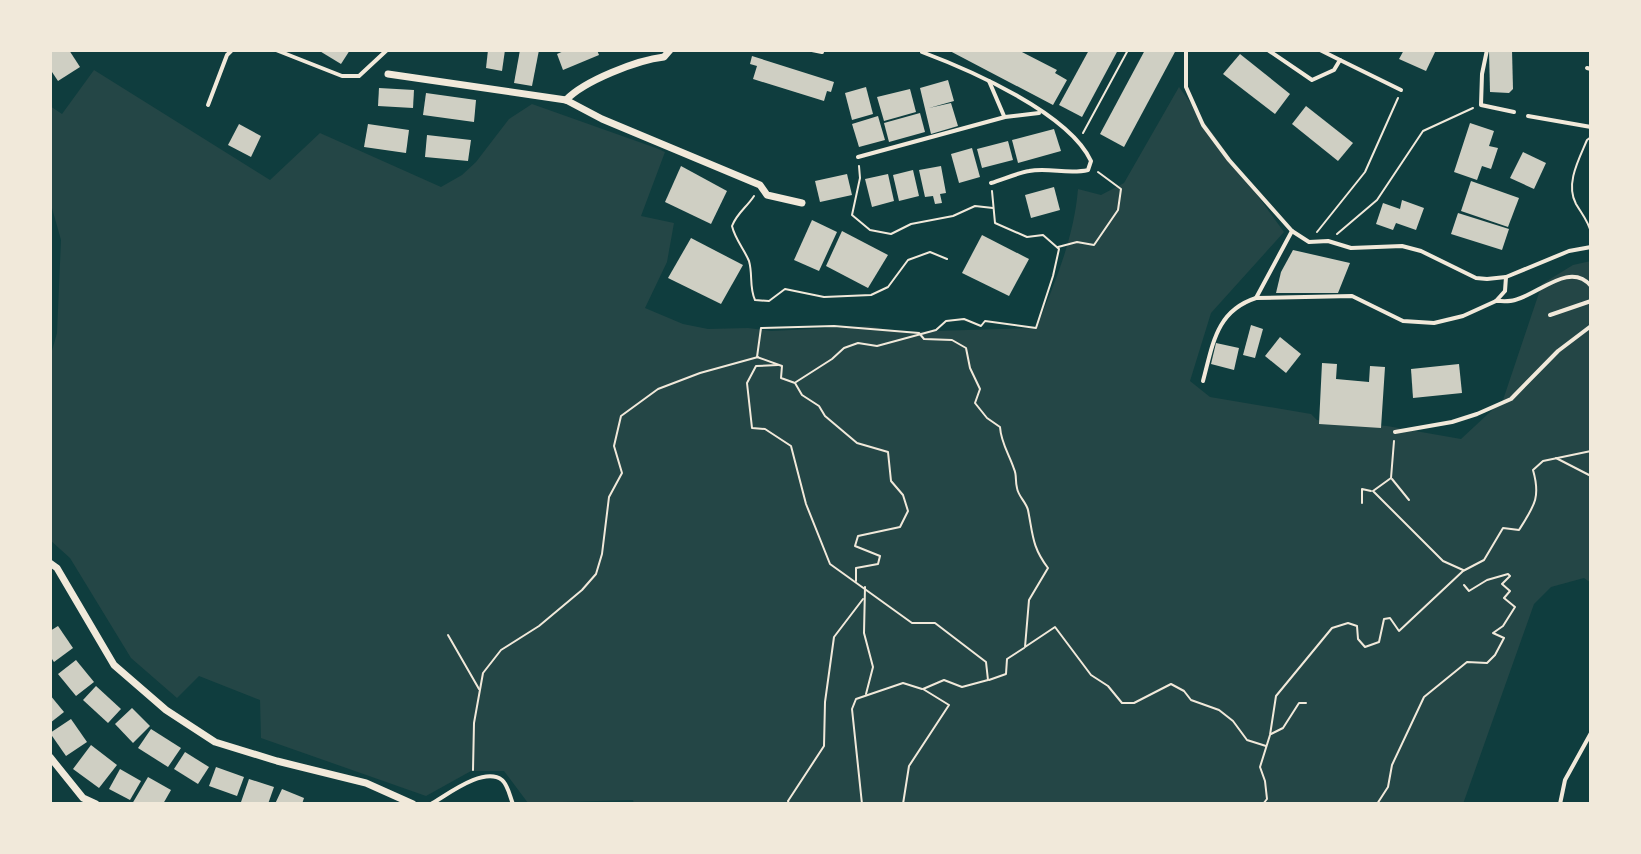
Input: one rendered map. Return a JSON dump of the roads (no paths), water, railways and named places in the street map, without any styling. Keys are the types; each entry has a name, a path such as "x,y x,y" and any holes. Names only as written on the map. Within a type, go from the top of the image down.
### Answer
{"street":[{"path":"566,100 575,90 645,59 664,57 670,50"},
{"path":"388,74 566,100 602,119 760,185 767,195 802,203"},
{"path":"50,563 57,568 114,665 166,710 215,742 366,783 413,804"},
{"path":"50,757 83,798 96,804"}],"lane":[{"path":"208,105 227,55 232,50"},
{"path":"276,50 342,76 359,76 386,50"},
{"path":"812,50 822,52"},
{"path":"925,50 922,52 988,78 1041,113 1078,141 1091,161 1088,170 1074,174 1052,170 1029,171 991,183"},
{"path":"1186,50 1186,87 1203,125 1229,160 1292,231 1309,242 1328,241 1351,248 1402,246 1421,251 1476,278 1506,277 1569,251 1591,247"},
{"path":"1268,50 1312,80 1334,70 1340,60"},
{"path":"1320,50 1401,90"},
{"path":"1487,50 1481,105 1514,112"},
{"path":"988,78 1005,117"},
{"path":"858,157 1005,117 1041,113"},
{"path":"1528,116 1591,127"},
{"path":"1256,298 1292,231"},
{"path":"1203,381 1216,335 1228,313 1256,298 1352,296 1403,321 1434,323 1463,316 1496,301 1515,300 1571,276 1582,277 1591,286"},
{"path":"1496,301 1505,291 1506,277"},
{"path":"1550,315 1591,301"},
{"path":"1395,432 1452,422 1511,399 1558,351 1591,326"},
{"path":"1560,804 1565,780 1591,733"},
{"path":"431,804 473,779 488,777 500,778 506,784 513,804"}]}
